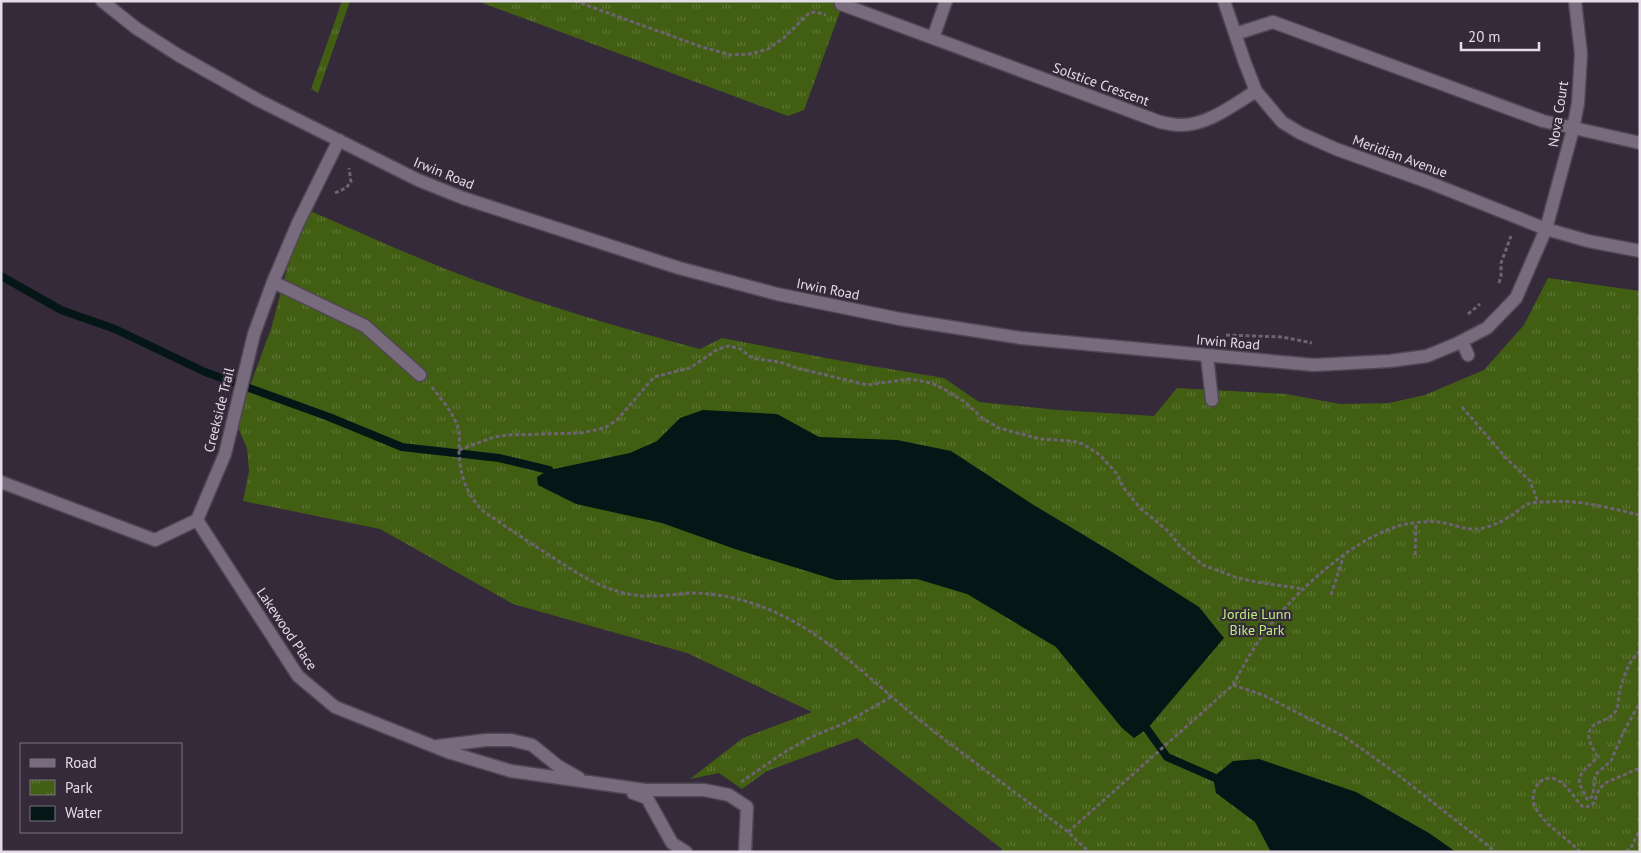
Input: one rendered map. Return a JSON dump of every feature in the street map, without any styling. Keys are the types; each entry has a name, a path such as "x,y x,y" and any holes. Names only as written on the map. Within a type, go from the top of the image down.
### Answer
{"street":[{"name":"Irwin Road","path":"102,1 136,28 178,55 258,100 418,180 463,198 679,268 777,294 900,319 1021,338 1314,365 1390,361 1427,356 1487,328 1516,298 1546,229"},
{"path":"933,38 946,1"},
{"name":"Meridian Avenue","path":"1224,1 1234,34 1256,91 1282,122 1300,133 1336,149 1428,182 1546,229 1588,241 1640,251"},
{"name":"Nova Court","path":"1546,229 1578,103 1581,54 1575,1"},
{"name":"Solstice Crescent","path":"841,4 1160,122 1178,126 1194,124 1208,119 1256,91"},
{"path":"1234,34 1273,22 1544,121 1640,142"},
{"name":"Creekside Trail","path":"196,520 225,454 254,334 273,282 298,223 339,140"},
{"path":"273,282 365,326 420,375"},
{"path":"1462,341 1468,355"},
{"path":"1207,356 1212,400"},
{"path":"1,482 155,540 196,520"},
{"name":"Lakewood Place","path":"196,520 298,676 335,707 434,746 511,771 653,790 704,790 729,795 747,807 745,852"},
{"name":"Lakewood Place","path":"434,746 486,740 511,740 532,745 558,766 586,781"},
{"name":"Lakewood Place","path":"617,786 647,798 672,843 686,852"}],"path":[{"path":"576,1 702,47 731,55 750,54 768,49 785,37 809,13 816,12 833,17"},
{"path":"1499,285 1501,263 1505,252"},
{"path":"1460,319 1482,303"},
{"path":"1217,335 1282,337 1316,344"},
{"path":"459,450 507,434 582,433 608,426 618,419 654,377 690,368 718,349 729,346 741,349 748,356 756,359 780,362 867,385 910,379 931,384 944,389 965,402 982,418 999,428 1040,439 1072,441 1083,444 1100,455 1117,474 1123,487 1140,508 1169,532 1179,545 1203,565 1234,577 1304,589"},
{"path":"420,375 440,398 455,421 459,432 460,468 473,501 483,511 589,581 609,590 635,596 663,596 689,593 718,594 768,609 800,625 853,662 917,717 1068,832 1088,852"},
{"path":"1462,407 1530,481 1538,502"},
{"path":"1068,832 1233,685 1247,658 1271,624 1304,589 1344,555 1382,533 1406,524 1416,523 1438,522 1478,529 1489,527 1508,518 1528,504 1562,500 1585,502 1640,515"},
{"path":"1415,555 1416,523"},
{"path":"1331,595 1344,555"},
{"path":"1640,652 1633,658 1624,677 1616,710 1607,720 1594,724 1590,729 1588,737 1597,756 1594,762 1583,771 1579,784 1587,799 1589,800 1593,796 1595,775 1611,761 1623,733 1640,702"},
{"path":"1233,685 1263,695 1345,737 1393,771 1496,852"},
{"path":"724,794 783,753 809,738 845,723 893,696"},
{"path":"1580,852 1547,822 1535,807 1534,793 1538,783 1548,778 1559,781 1582,806 1587,807 1594,803 1599,789 1607,782 1640,768"},
{"path":"1626,852 1632,846 1640,829"}],"green space":[{"path":"342,1 350,1 318,93 311,89"},
{"path":"477,1 844,1 804,110 788,116"},
{"name":"Jordie Lunn Bike Park","path":"308,210 413,256 477,281 587,317 700,349 722,338 944,378 979,402 1058,410 1154,416 1177,388 1286,394 1340,404 1389,403 1425,395 1484,370 1524,325 1548,278 1640,291 1640,852 1002,852 1002,849 857,738 767,771 742,789 719,773 690,779 743,738 812,712 687,653 513,604 380,529 243,501 249,471 247,448 236,423 271,329 289,262"}],"water":[{"path":"703,410 777,414 819,437 897,440 951,451 1032,504 1199,607 1224,638 1147,729 1134,738 1122,728 1056,647 967,594 917,579 836,580 735,549 662,523 576,504 538,485 537,477 549,470 630,453 657,441 680,418"},
{"path":"1259,759 1356,792 1429,833 1456,852 1271,852 1255,822 1216,793 1213,777 1233,761"}],"waterway":[{"path":"1,276 61,310 115,329 205,372 329,417 402,447 499,458 549,470"},
{"path":"1147,729 1167,757 1213,777"}]}
